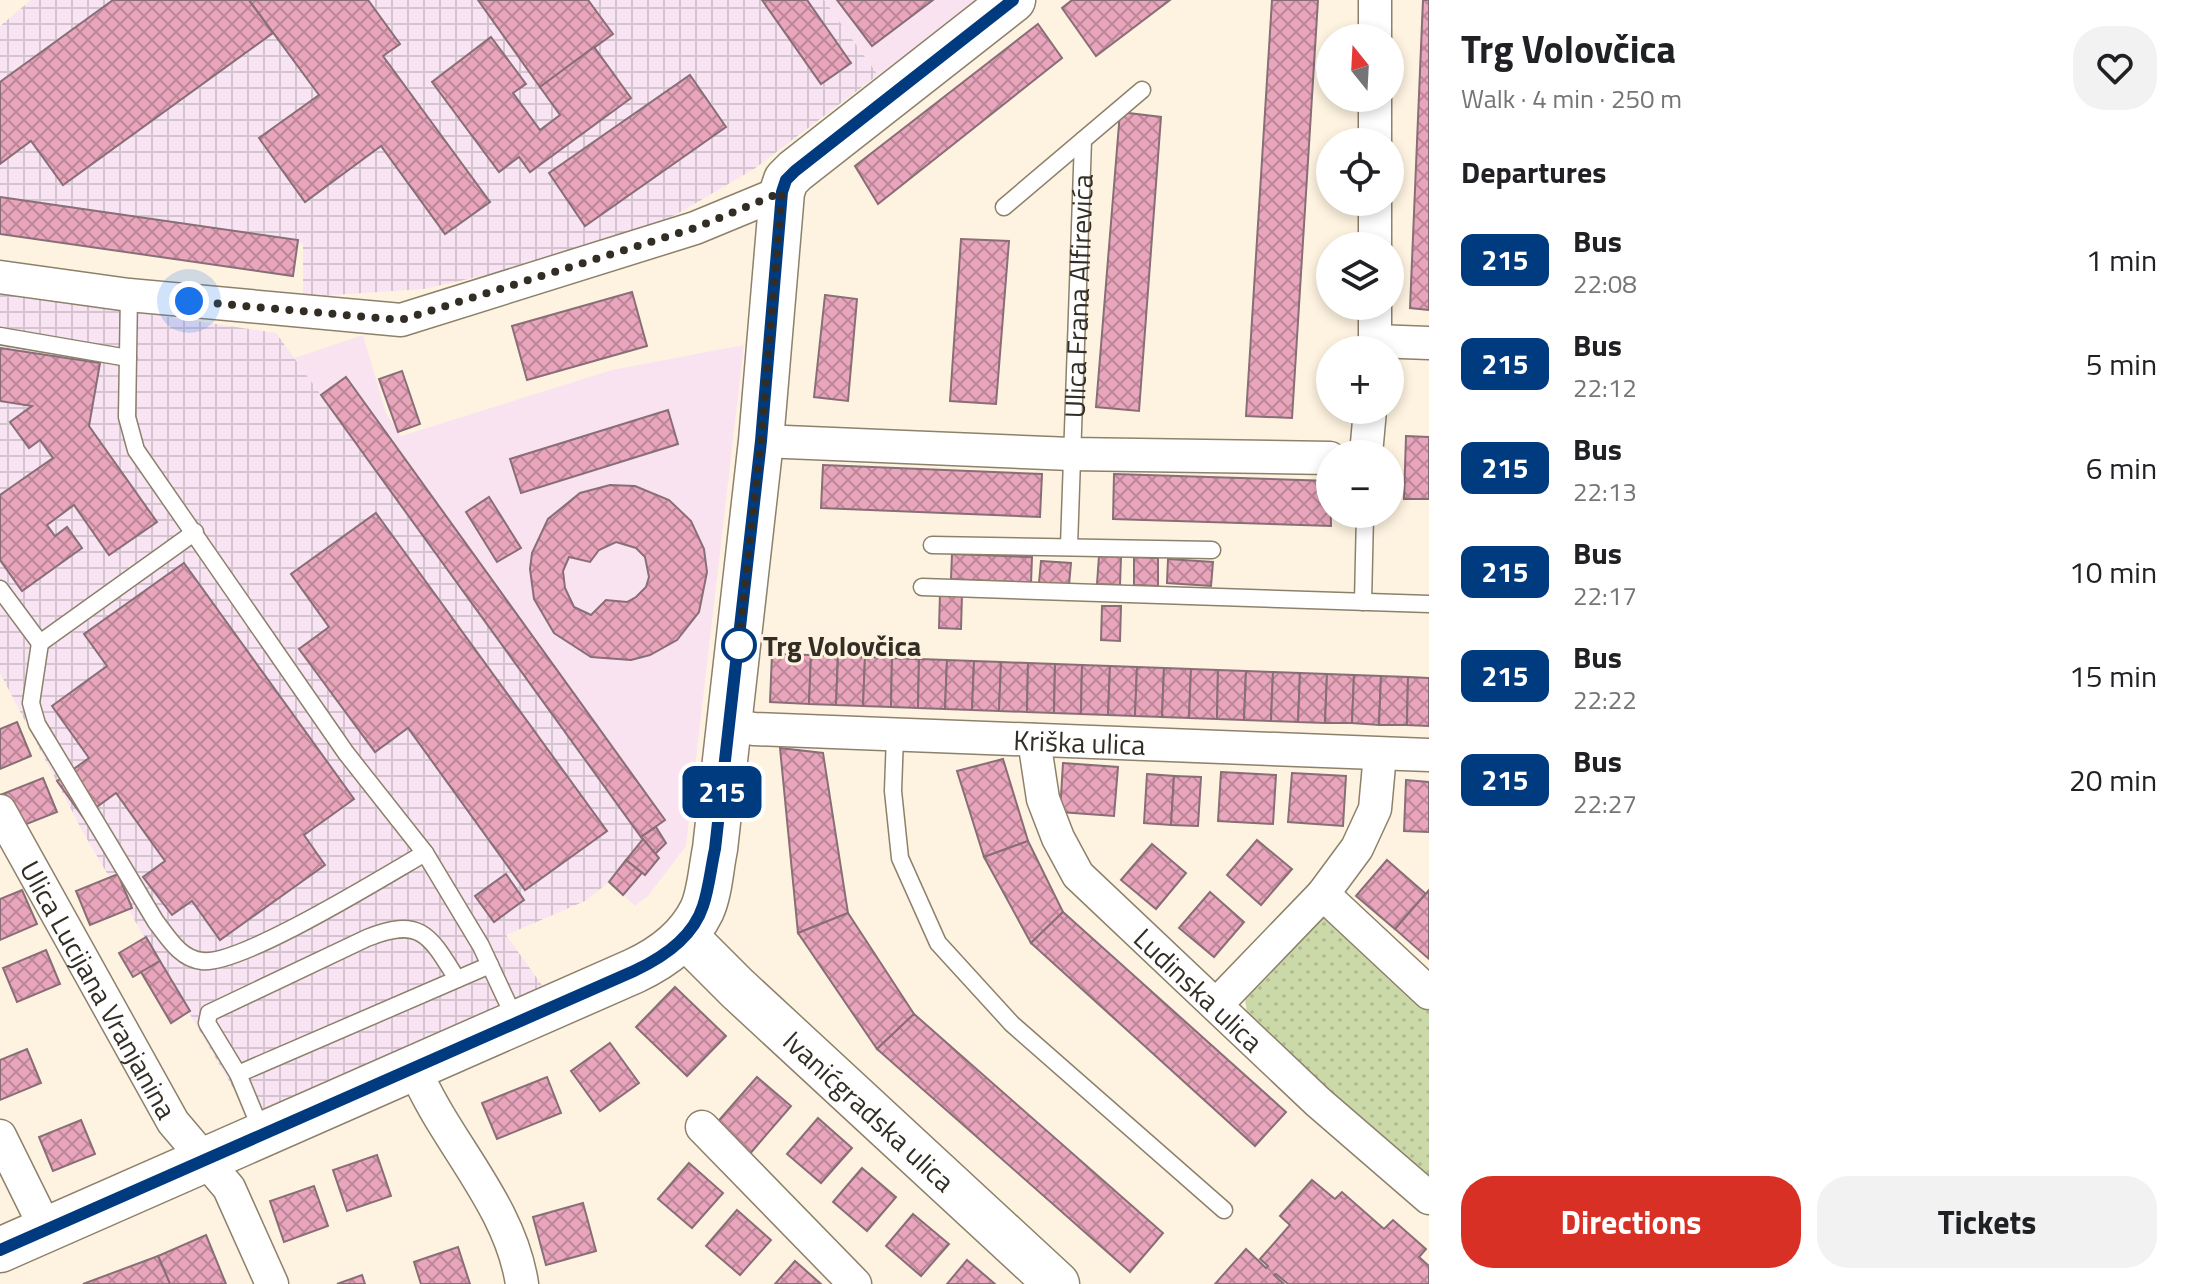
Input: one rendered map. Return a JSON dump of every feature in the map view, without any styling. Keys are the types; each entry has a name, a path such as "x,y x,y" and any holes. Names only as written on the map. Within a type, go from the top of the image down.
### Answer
{"street":[{"path":"0,1250 656,961 685,936 703,908 715,849 761,441 782,192 786,180 1013,0"},
{"path":"1375,0 1375,24"},
{"path":"0,277 129,295 401,320 695,228 782,192"},
{"path":"1404,344 1429,343"},
{"name":"Ulica Frana Alfirevića","path":"761,441 1071,454 1316,458"},
{"name":"Kriška ulica","path":"730,725 754,729 1429,755"},
{"name":"Ludinska ulica","path":"1034,740 1043,799 1058,838 1078,875 1318,1102 1429,1198"},
{"path":"1216,1005 1323,894 1357,848 1375,809 1380,754"},
{"name":"Ulica Lucijana Vranjanina","path":"0,811 173,1122 229,1188 272,1284"},
{"path":"1323,894 1429,993"},
{"name":"Ivanićgradska ulica","path":"685,936 1055,1283"},
{"path":"414,1067 426,1095 496,1209 522,1284"},
{"path":"702,1127 855,1284"},
{"path":"0,1136 46,1229"}],"lane":[{"path":"1004,207 1142,90"},
{"name":"Ulica Frana Alfirevića","path":"1071,454 1083,140"},
{"path":"129,295 127,417 136,450 346,753 425,853 490,965 516,1023"},
{"path":"0,336 128,358"},
{"path":"1069,546 1071,454"},
{"path":"1363,602 1365,528"},
{"path":"40,643 195,532"},
{"path":"932,545 1212,550"},
{"path":"922,587 1429,604"},
{"path":"0,589 40,643 31,703 37,724 156,922 173,945 188,957 202,961 222,960 307,920 425,853"},
{"path":"895,735 893,791 900,858 938,943 1012,1024 1224,1210"},
{"path":"263,1134 238,1074 207,1023 209,1013 389,929 414,930 426,936 457,979"},
{"path":"238,1074 490,965"}],"shaded area":[{"path":"31,0 824,0 878,75 754,169 677,214 631,236 504,271 424,289 303,297 303,243 0,204 0,26"},
{"path":"824,0 980,0 878,75"},
{"path":"0,292 276,333 643,839 609,882 585,901 506,935 544,988 249,1115 84,834 0,673"},
{"path":"363,335 386,413 401,436 612,370 744,345 686,846 648,896 635,906 609,882 643,839 283,362"}],"green space":[{"path":"1327,913 1429,1005 1429,1182 1262,1042 1247,1013 1245,999"}],"building":[{"path":"113,0 249,0 273,33 63,185 31,141 0,164 0,82"},
{"path":"249,0 368,0 400,44 383,56 490,202 445,234 381,146 305,202 259,138 319,95"},
{"path":"478,0 588,0 613,34 540,87"},
{"path":"762,0 807,0 851,63 821,84"},
{"path":"837,0 933,0 872,46"},
{"path":"1072,0 1170,0 1096,56 1062,8"},
{"path":"1272,0 1318,0 1292,418 1246,416"},
{"path":"1423,0 1429,0 1429,310 1410,308"},
{"path":"1038,24 1062,58 878,204 855,166"},
{"path":"491,37 526,84 513,93 540,130 560,115 540,87 594,47 631,98 530,172 519,157 499,172 432,82"},
{"path":"690,75 726,127 585,226 549,173"},
{"path":"1120,112 1161,117 1139,411 1096,407"},
{"path":"0,197 298,240 293,276 0,234"},
{"path":"961,239 1009,241 996,404 950,401"},
{"path":"632,292 647,346 527,380 512,326"},
{"path":"825,295 857,299 848,401 814,397"},
{"path":"0,348 100,363 89,426 157,522 109,555 74,505 47,525 55,536 67,527 82,548 22,591 0,560 0,495 53,458 40,440 29,448 10,422 32,406 0,401"},
{"path":"402,371 420,424 398,432 379,379"},
{"path":"346,377 665,820 641,837 321,395"},
{"path":"668,410 678,444 521,493 510,459"},
{"path":"1406,436 1429,437 1429,499 1404,499"},
{"path":"823,465 1042,474 1040,517 821,508"},
{"path":"1114,474 1316,481 1316,526 1113,519"},
{"path":"610,485 635,486 669,500 691,521 704,549 707,572 699,612 677,640 650,655 631,660 591,657 554,633 534,599 530,569 532,553 548,519 580,493","holes":["616,542 636,548 645,557 649,577 646,587 636,597 627,602 606,600 591,615 574,607 565,588 563,571 569,557 590,562 599,550"]},
{"path":"489,497 521,548 497,562 466,512"},
{"path":"376,513 607,831 525,890 408,728 375,752 299,649 329,627 291,574"},
{"path":"952,554 1032,557 1031,583 951,579"},
{"path":"1099,556 1121,557 1120,585 1097,584"},
{"path":"1134,557 1158,558 1158,586 1134,585"},
{"path":"1168,559 1213,562 1211,586 1167,583"},
{"path":"1041,561 1071,563 1069,585 1039,583"},
{"path":"184,563 354,799 304,835 325,865 220,940 192,901 172,915 143,877 165,861 116,793 83,817 57,781 89,758 52,706 107,666 84,634"},
{"path":"940,593 962,594 961,629 939,628"},
{"path":"1102,606 1121,606 1120,641 1101,640"},
{"path":"772,654 811,655 809,704 770,702"},
{"path":"811,655 838,656 836,705 809,704"},
{"path":"838,656 865,657 863,706 836,705"},
{"path":"865,657 892,658 891,707 863,706"},
{"path":"892,658 919,659 918,708 891,707"},
{"path":"919,659 947,660 945,709 918,708"},
{"path":"947,660 974,661 972,710 945,709"},
{"path":"974,661 1001,662 999,711 972,710"},
{"path":"1001,662 1028,663 1027,712 999,711"},
{"path":"1028,663 1055,664 1054,713 1027,712"},
{"path":"1055,664 1082,665 1081,714 1054,713"},
{"path":"1082,665 1110,666 1108,715 1081,714"},
{"path":"1110,666 1137,667 1135,716 1108,715"},
{"path":"1137,667 1164,668 1162,717 1135,716"},
{"path":"1164,668 1191,669 1189,718 1162,717"},
{"path":"1191,669 1218,670 1217,719 1189,718"},
{"path":"1218,670 1246,671 1244,720 1217,719"},
{"path":"1246,671 1273,672 1271,721 1244,720"},
{"path":"1273,672 1300,673 1298,722 1271,721"},
{"path":"1300,673 1327,674 1325,723 1298,722"},
{"path":"1327,674 1354,675 1352,723 1325,723"},
{"path":"1354,675 1381,676 1379,725 1352,723"},
{"path":"1381,676 1408,677 1407,725 1379,725"},
{"path":"1408,677 1429,678 1429,726 1407,725"},
{"path":"17,722 31,756 0,769 0,729"},
{"path":"780,748 823,753 848,913 798,933"},
{"path":"1003,759 1028,841 984,857 957,771"},
{"path":"1063,763 1118,767 1114,816 1060,812"},
{"path":"1221,772 1276,775 1273,824 1218,821"},
{"path":"1292,773 1346,776 1343,826 1288,822"},
{"path":"1147,774 1174,776 1171,825 1144,823"},
{"path":"1174,776 1201,777 1198,826 1171,825"},
{"path":"43,778 57,812 14,829 0,795"},
{"path":"1406,780 1429,782 1429,832 1404,831"},
{"path":"656,827 666,843 655,854 641,837"},
{"path":"643,839 659,858 645,875 626,860"},
{"path":"1257,840 1292,869 1261,905 1227,875"},
{"path":"1028,841 1063,912 1031,943 984,857"},
{"path":"1152,844 1186,873 1156,909 1121,880"},
{"path":"626,860 642,873 623,895 609,882"},
{"path":"1387,860 1426,894 1395,929 1356,896"},
{"path":"118,874 132,908 90,925 76,891"},
{"path":"506,874 524,900 494,922 475,896"},
{"path":"22,890 37,924 0,940 0,899"},
{"path":"1429,890 1429,959 1395,929"},
{"path":"1210,892 1244,922 1214,957 1179,928"},
{"path":"1063,912 1286,1112 1255,1146 1031,943"},
{"path":"848,913 914,1014 877,1049 798,933"},
{"path":"146,937 160,961 133,977 119,953"},
{"path":"46,950 60,984 17,1002 3,968"},
{"path":"160,961 190,1011 171,1023 141,972"},
{"path":"675,987 726,1036 687,1076 636,1027"},
{"path":"914,1014 1163,1233 1130,1272 877,1049"},
{"path":"610,1043 639,1083 600,1111 571,1071"},
{"path":"27,1049 41,1083 0,1100 0,1060"},
{"path":"547,1077 561,1113 497,1139 482,1103"},
{"path":"757,1077 791,1106 748,1156 714,1126"},
{"path":"818,1118 852,1148 821,1183 787,1154"},
{"path":"81,1120 95,1154 53,1171 39,1137"},
{"path":"377,1155 391,1196 347,1211 333,1170"},
{"path":"689,1163 723,1193 692,1228 658,1199"},
{"path":"862,1168 896,1197 867,1231 833,1202"},
{"path":"1312,1180 1335,1199 1342,1192 1384,1229 1393,1220 1426,1249 1419,1257 1429,1266 1429,1284 1288,1284 1276,1274 1284,1284 1215,1284 1246,1249 1266,1268 1268,1266 1260,1259 1290,1225 1280,1216"},
{"path":"314,1186 328,1226 284,1242 270,1201"},
{"path":"583,1203 596,1251 546,1265 533,1217"},
{"path":"737,1210 771,1240 740,1275 706,1246"},
{"path":"913,1214 949,1244 921,1276 886,1246"},
{"path":"206,1235 226,1284 170,1284 158,1256"},
{"path":"458,1247 470,1284 421,1284 414,1262"},
{"path":"158,1256 170,1284 83,1284"},
{"path":"967,1260 995,1284 947,1284"},
{"path":"795,1261 821,1284 775,1284"},
{"path":"362,1275 365,1284 337,1284"}],"bus line":[{"name":"215","path":"0,1250 656,961 685,936 703,908 715,849 748,564 782,192 786,180 1013,0"}],"place":[{"name":"Trg Volovčica","path":"739,645"}],"route":[{"path":"189,301 401,320 695,228 782,192 761,441 738,650 739,645"}]}
